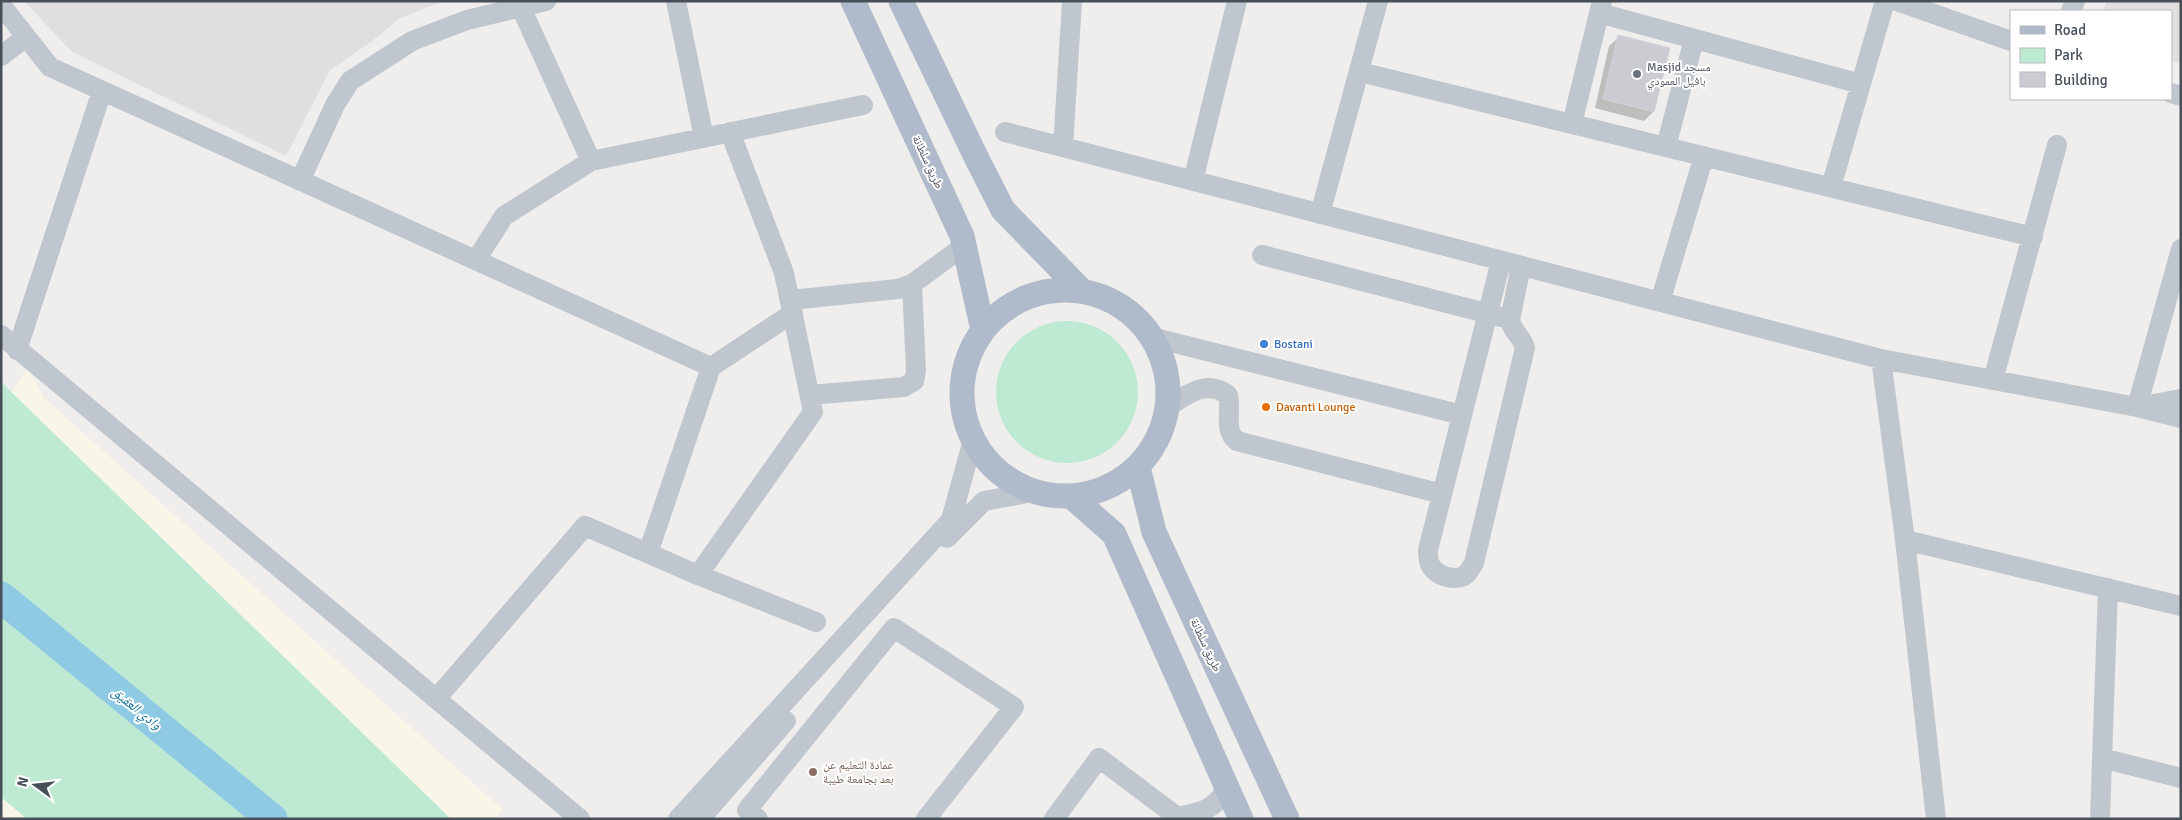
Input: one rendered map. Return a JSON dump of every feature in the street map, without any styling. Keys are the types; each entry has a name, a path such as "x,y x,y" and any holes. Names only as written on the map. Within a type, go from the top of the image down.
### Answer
{"main road":[{"name":"طريق سلطانة","path":"853,1 962,236 983,330"},
{"path":"901,1 974,155 1003,210 1082,290"},
{"path":"1082,290 1117,303 1143,325 1160,352 1168,381 1162,431 1138,467 1106,489 1072,497 1033,492 997,472 972,440 963,412 962,383 969,355 983,330 1012,304 1046,291 1082,290"},
{"name":"طريق سلطانة","path":"1138,467 1154,532 1287,819"},
{"path":"1072,497 1114,534 1242,819"}],"street":[{"path":"300,181 335,105 350,81 412,41 467,20 520,4 546,1"},
{"path":"676,1 704,138"},
{"path":"1063,147 1072,1"},
{"path":"1193,181 1237,1"},
{"path":"1320,214 1378,1"},
{"path":"1831,188 1885,1"},
{"path":"1907,3 2010,41"},
{"path":"520,4 591,161"},
{"path":"1,5 50,67 711,367"},
{"path":"1572,124 1600,7 1694,39 1861,84"},
{"path":"1,56 26,37"},
{"path":"1666,147 1694,39"},
{"path":"1360,72 2033,237"},
{"path":"16,350 102,91"},
{"path":"476,260 504,216 591,161 863,105"},
{"path":"698,575 813,412 784,273 730,132"},
{"path":"1005,132 1881,360 2137,407 2181,418"},
{"path":"1994,380 2057,145"},
{"path":"1660,302 1704,156"},
{"path":"648,553 711,367 791,307 912,284 964,246"},
{"path":"2137,407 2181,249"},
{"path":"1262,255 1510,320"},
{"path":"1501,261 1428,550 1430,565 1439,574 1456,579 1466,576 1474,563 1525,348 1523,339 1511,328 1510,320 1522,266"},
{"path":"810,395 904,387 914,381 916,371 912,284"},
{"path":"1,336 580,819"},
{"path":"1151,337 1462,415"},
{"path":"1881,360 1905,540 1936,819"},
{"path":"1165,409 1203,387 1215,388 1228,395 1230,403 1229,429 1232,438 1237,441 1442,494"},
{"path":"2137,407 2181,399"},
{"path":"678,819 951,520 972,440"},
{"path":"700,819 943,542 984,501 1033,492"},
{"path":"436,699 584,526 698,575 816,622"},
{"path":"1905,540 2181,606"},
{"path":"2100,819 2108,588"},
{"path":"758,819 747,810 894,628 1014,707 926,819"},
{"path":"1054,819 1099,758 1178,818 1199,813 1219,802 1228,786"},
{"path":"2102,758 2181,778"}],"shaded area":[{"path":"24,1 443,1 399,19 371,42 330,70 286,156 72,52"},
{"path":"2107,1 2181,1 2181,63 2172,60 2172,10 2103,10"},
{"path":"28,367 43,397 503,810 494,819 1,819 1,408"}],"green space":[{"path":"1067,321 1081,322 1094,326 1107,333 1117,342 1126,352 1133,365 1137,378 1137,406 1133,419 1126,432 1117,442 1107,451 1094,458 1081,462 1067,463 1053,462 1040,458 1027,451 1017,442 1008,432 1001,419 997,406 996,392 997,378 1001,365 1008,352 1017,342 1027,333 1040,326 1053,322"},
{"path":"1,382 451,819 27,819 1,797"}],"building":[{"name":"Masjid مسجد بافيل العمودي","path":"1618,35 1670,48 1654,112 1603,99"}],"waterway":[{"name":"وادي العقيق","path":"1,597 272,819"}],"place":[{"name":"Masjid مسجد بافيل العمودي","path":"1637,74"},
{"name":"Bostani","path":"1264,344"},
{"name":"Davanti Lounge","path":"1266,407"},
{"name":"عمادة التعليم عن بعد بجامعة طيبة","path":"813,772"}]}
